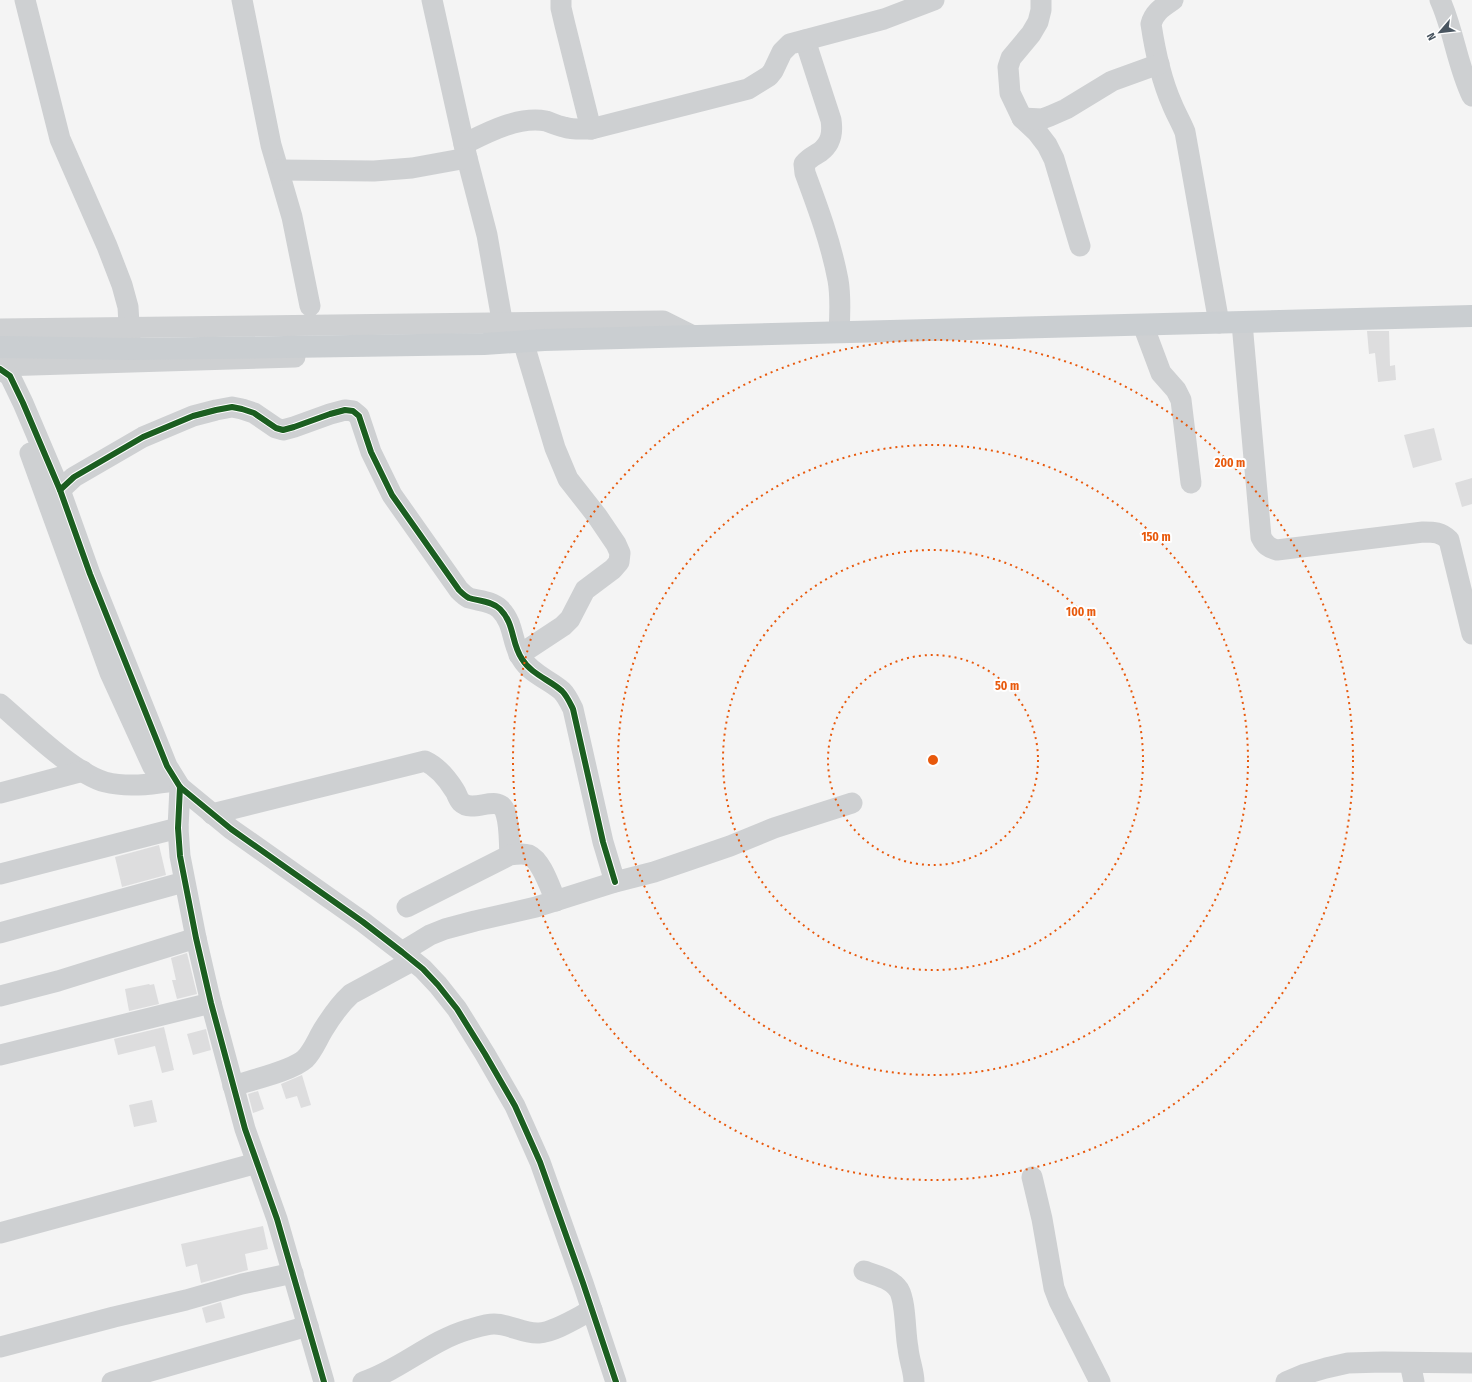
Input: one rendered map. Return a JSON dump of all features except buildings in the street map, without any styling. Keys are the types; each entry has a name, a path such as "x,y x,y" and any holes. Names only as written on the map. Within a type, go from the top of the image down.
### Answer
{"main road":[{"path":"0,347 130,339 484,344 515,339 638,338 1472,316"}],"street":[{"path":"25,0 60,139 107,246 122,285 128,307 130,339"},
{"path":"242,0 265,118 274,158 279,170 292,217 310,306"},
{"path":"432,0 466,151 515,339 561,465 579,494 597,516 620,553 619,562 613,569 585,590 570,619 563,626 519,655"},
{"path":"562,0 561,8 591,129"},
{"path":"279,170 374,172 412,168 466,151 493,130 520,122 546,121 571,129 591,129 748,89 773,71 782,52 790,44 884,19 934,0"},
{"path":"1040,0 1041,10 1038,22 1032,34 1011,58 1008,67 1010,93 1022,118 1037,132 1047,145 1054,159 1080,246"},
{"path":"1173,0 1158,10 1153,17 1151,24 1163,80 1185,132 1219,323"},
{"path":"1440,0 1450,28 1461,70 1472,96"},
{"path":"806,40 833,130 830,141 821,151 808,158 804,164 825,227 838,280 840,309 839,332"},
{"path":"1022,118 1042,119 1050,116 1112,81 1159,64"},
{"path":"0,367 515,339 663,321 693,336"},
{"path":"1242,323 1261,537 1264,542 1269,548 1277,550 1423,532 1443,534 1449,540 1472,634"},
{"path":"1143,325 1161,373 1176,390 1181,400 1191,483"},
{"path":"0,329 130,339 515,339"},
{"path":"0,367 10,376 60,490 90,574 171,779 184,882 211,1003 245,1129 277,1219 324,1382"},
{"path":"0,388 7,395 110,673 171,779 250,844 363,922 407,956 438,985 457,1009 515,1106 540,1162 616,1382"},
{"path":"60,490 74,477 143,437 193,416 232,407 254,413 276,428 283,430 330,414 345,410 353,411 359,416 371,452 392,495 459,590 467,597 488,602 499,608 511,627 517,650 522,660 566,696 573,709 603,842 614,882"},
{"path":"0,704 54,750 93,777 105,782 118,784 150,785 171,779"},
{"path":"212,814 424,761 432,764 440,771 454,789 461,802 468,806 498,803 502,806 506,814 510,855"},
{"path":"0,793 83,771"},
{"path":"233,1086 292,1067 304,1060 311,1051 332,1014 343,1001 407,956 430,935 475,921 536,907 614,882 654,872 730,846 774,828 852,803"},
{"path":"0,874 178,828"},
{"path":"406,906 510,855 519,854 528,855 535,859 541,868 556,901"},
{"path":"0,933 184,882"},
{"path":"0,996 66,979 196,938"},
{"path":"0,1055 211,1003"},
{"path":"0,1233 257,1163"},
{"path":"1032,1177 1042,1219 1054,1288 1059,1301 1100,1382"},
{"path":"864,1271 884,1278 893,1283 899,1290 902,1298 905,1332 914,1382"},
{"path":"0,1347 186,1300 242,1284 293,1273"},
{"path":"363,1382 382,1375 443,1340 466,1330 494,1324 528,1333 541,1333 552,1330 592,1310"},
{"path":"112,1382 308,1326"},
{"path":"1286,1382 1305,1374 1348,1363 1412,1372 1472,1363"}],"cycle path":[{"path":"0,369 10,376 60,490 90,574 167,766 180,787 231,829 363,922 423,969 457,1009 515,1106 540,1162 616,1382"},
{"path":"60,490 74,477 143,437 193,416 232,407 254,413 276,428 283,430 330,414 345,410 353,411 359,416 371,452 392,495 459,590 469,598 489,603 500,609 511,627 516,647 522,659 530,669 562,691 568,700 573,709 603,842 615,882"},
{"path":"180,787 178,828 180,856 196,938 211,1003 245,1129 277,1219 324,1382"}]}
